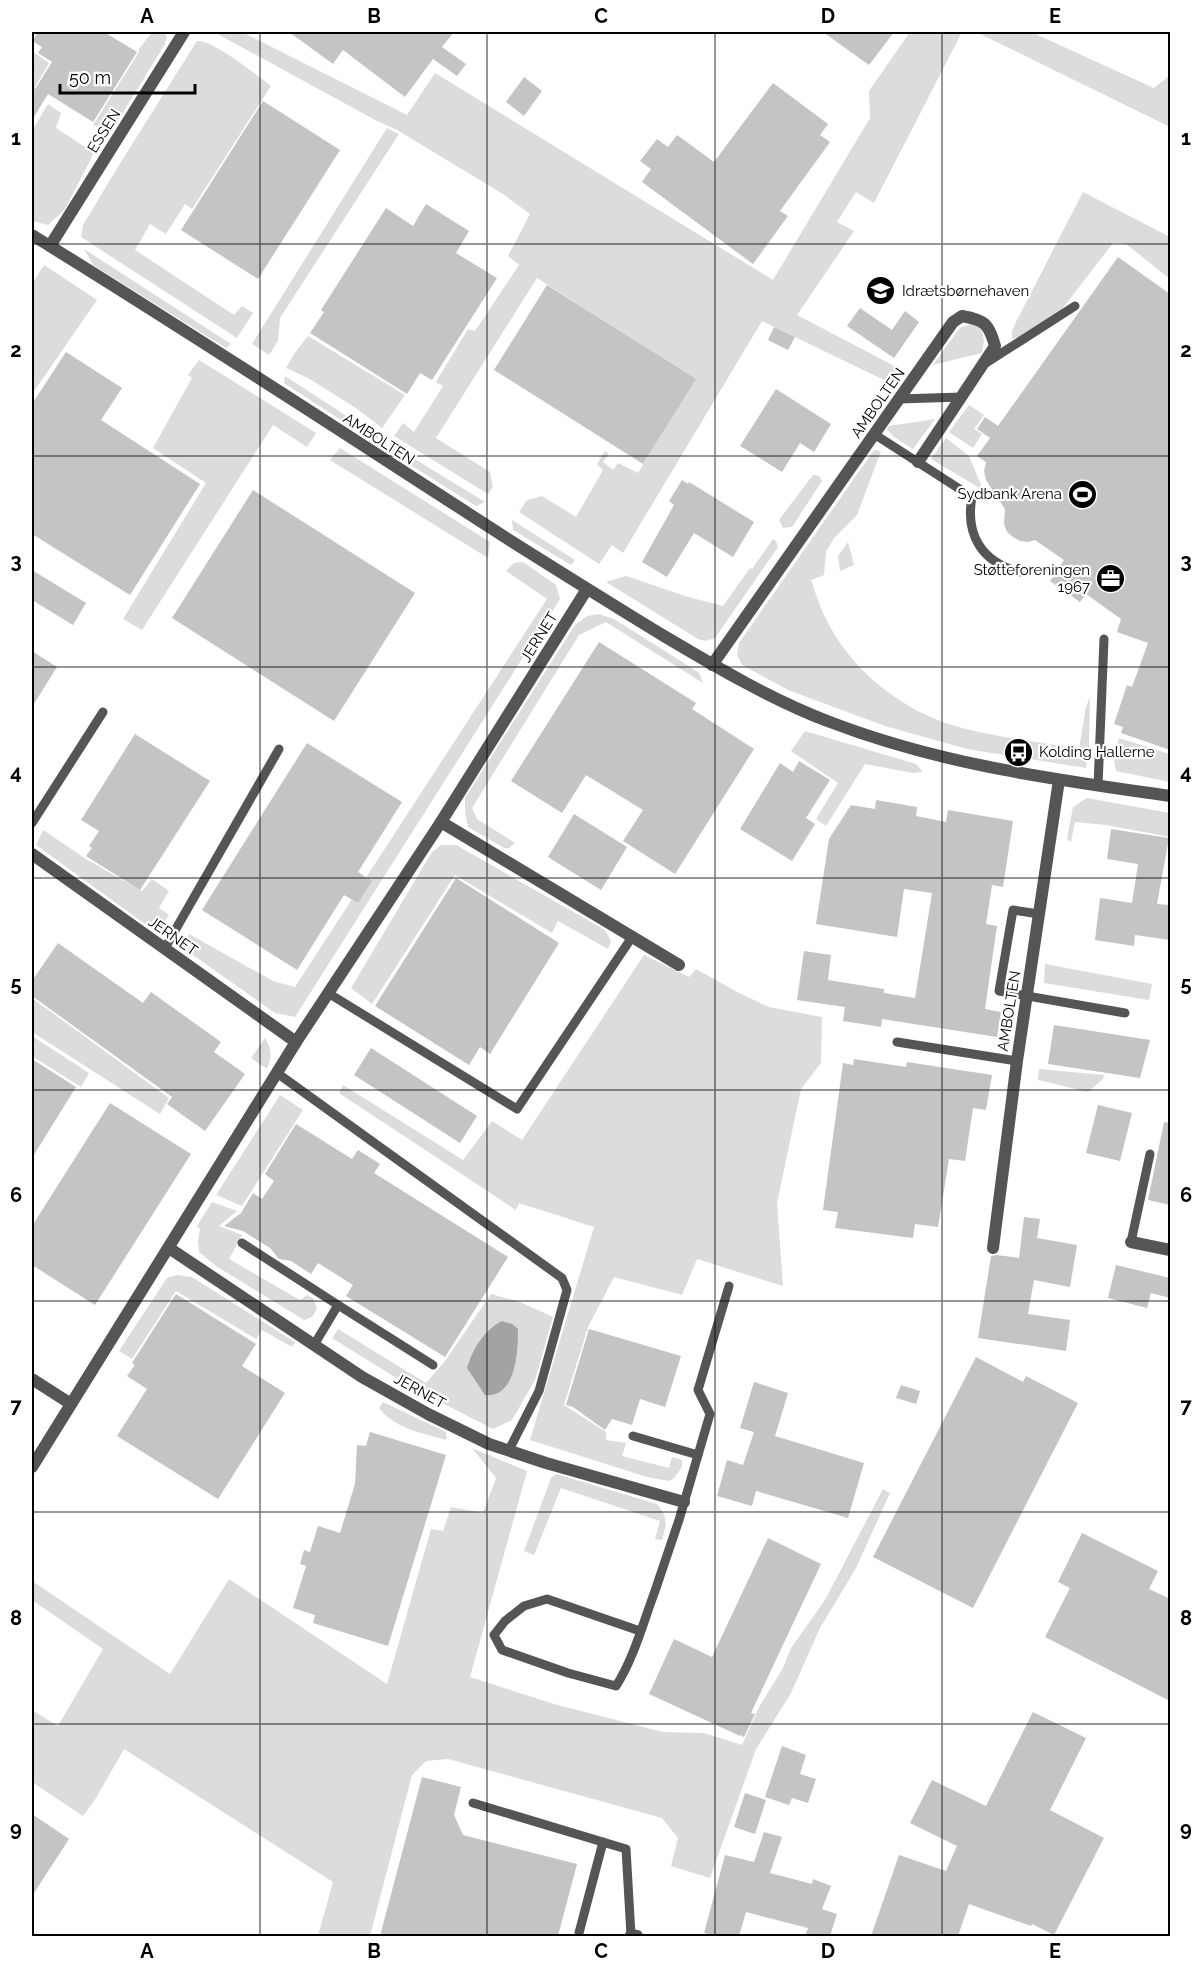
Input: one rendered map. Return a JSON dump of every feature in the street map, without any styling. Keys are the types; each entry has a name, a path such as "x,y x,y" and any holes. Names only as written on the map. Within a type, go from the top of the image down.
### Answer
{"street":[{"name":"ESSEN","path":"50,246 184,32"},
{"name":"AMBOLTEN","path":"32,235 587,589 712,665 792,706 882,741 958,761 1059,780 1170,796"},
{"name":"AMBOLTEN","path":"712,665 952,322 962,316 977,318 990,330 995,346 918,462"},
{"name":"JERNET","path":"32,1467 296,1042 441,822 587,589"},
{"name":"AMBOLTEN","path":"993,1248 1017,1061 1059,780"},
{"path":"441,822 679,965"},
{"name":"JERNET","path":"32,854 296,1042"},
{"path":"1131,1242 1170,1250"},
{"name":"JERNET","path":"169,1248 362,1377 428,1414 489,1444 546,1463 684,1502"},
{"path":"32,1379 71,1404"}],"lane":[{"path":"984,364 1075,306"},
{"path":"898,399 962,397"},
{"path":"874,434 972,497 970,521 972,532 982,550 998,564 1019,572"},
{"path":"1098,786 1104,639"},
{"path":"32,823 103,712"},
{"path":"165,948 279,749"},
{"path":"1039,914 1013,910 999,992 1125,1013"},
{"path":"328,993 517,1109 632,937"},
{"path":"897,1042 1017,1061"},
{"path":"277,1073 562,1278 567,1290 539,1391 509,1450"},
{"path":"1131,1242 1150,1154"},
{"path":"242,1243 433,1365"},
{"path":"640,1631 546,1599 524,1606 505,1621 494,1635 502,1650 568,1673 616,1686 626,1670 640,1631 684,1502 710,1414 698,1390 729,1286"},
{"path":"314,1345 338,1305"},
{"path":"633,1436 697,1459"},
{"path":"473,1803 626,1849 634,1936"},
{"path":"579,1933 603,1842"}],"shaded area":[{"path":"152,32 163,32 167,36 165,44 111,132 93,125 139,49"},
{"path":"214,32 242,32 407,115 435,73 773,280 870,118 869,91 910,32 962,32 874,203 856,192 837,222 854,231 797,315 902,370 888,382 762,321 623,553 612,545 599,564 519,512 527,500 542,496 576,517 603,470 597,464 605,451 609,454 603,462 613,470 618,463 638,473 695,379 537,278 436,438 490,472 493,487 488,494 394,436 403,423 414,432 443,386 436,382 468,329 475,331 519,265 508,256 530,214 503,194 397,130"},
{"path":"976,32 1031,32 1154,88 1170,75 1170,127"},
{"path":"197,41 224,52 271,86 192,209 185,204 166,234 150,224 135,250 234,315 242,306 253,313 237,338 81,237 83,225"},
{"path":"32,51 49,63 35,87 39,91 32,102"},
{"path":"48,104 61,113 56,128 94,153 65,209 48,225 32,221 32,131"},
{"path":"387,128 399,134 280,318 278,341 269,355 252,344"},
{"path":"1083,192 1170,237 1170,279 1126,244 1113,243 1059,313 1022,336 1012,339 1012,331 1016,322"},
{"path":"84,249 231,344 226,348 93,265"},
{"path":"44,265 97,300 32,394 32,284"},
{"path":"975,323 981,327 984,341 982,353 933,365 961,327"},
{"path":"308,336 405,395 382,428 356,408 308,378 286,368"},
{"path":"199,360 316,433 307,447 273,425 142,630 123,619 206,483 153,448 192,378 188,375"},
{"path":"285,376 379,437 373,441 284,383"},
{"path":"969,405 984,415 974,429 982,434 973,448 949,432"},
{"path":"935,419 913,449 894,437 887,429 889,426"},
{"path":"946,438 969,456 983,490 931,459"},
{"path":"390,444 485,502 476,506 390,452"},
{"path":"340,448 490,542 488,558 330,460"},
{"path":"874,450 881,451 857,515 834,538 826,552 824,575 811,580 822,611 835,636 849,655 882,688 922,713 966,729 1079,749 1086,707 1090,697 1089,747 1086,768 967,749 885,726 788,690 742,665 737,655 739,643"},
{"path":"813,475 819,476 822,481 792,527 783,528 779,520"},
{"path":"512,520 575,560 571,565 513,530"},
{"path":"773,539 778,547 715,638 705,641 698,639 606,582 626,576 723,606"},
{"path":"848,542 854,565 840,571 838,556"},
{"path":"523,562 556,585 560,599 295,1017 275,1013 183,948 189,934 273,981 295,987 547,599 506,571 514,563"},
{"path":"599,614 614,619 684,663 699,673 703,683 606,622 579,635 472,808 477,819 515,843 509,848 504,848 468,827 465,798 575,625 587,616"},
{"path":"805,731 916,764 923,772 913,773 865,764 826,826 816,819 838,783 791,751"},
{"path":"1119,738 1170,754 1170,782 1116,771 1114,762"},
{"path":"1087,798 1170,813 1170,837 1106,825 1075,822 1071,842 1067,839 1073,807"},
{"path":"43,830 86,859 142,891 152,879 169,891 159,908 169,915 162,925 152,929 36,845"},
{"path":"441,845 456,845 605,930 611,941 608,949 558,921 552,933 455,875 372,1004 351,988 432,852"},
{"path":"644,955 689,977 696,969 769,1007 822,1017 821,1063 801,1089 777,1203 783,1286 697,1259 682,1295 614,1277 588,1327 564,1405 606,1432 606,1440 626,1443 622,1456 669,1468 672,1457 682,1460 682,1467 669,1481 647,1477 530,1440 594,1227 519,1203 516,1210 339,1093 343,1085 463,1160 492,1121 522,1140"},
{"path":"1045,964 1152,984 1149,1000 1044,983"},
{"path":"32,998 169,1098 160,1114 32,1032"},
{"path":"32,1036 89,1073 81,1087 32,1056"},
{"path":"265,1038 270,1053 267,1069 251,1058"},
{"path":"1039,1069 1104,1075 1103,1079 1088,1092 1038,1080"},
{"path":"280,1095 303,1110 242,1206 216,1195"},
{"path":"212,1202 237,1211 219,1226 242,1235 229,1259 300,1300 307,1295 313,1298 317,1309 312,1317 304,1320 216,1266 199,1252 200,1229 197,1226"},
{"path":"177,1275 192,1277 295,1342 292,1347 262,1330 256,1339 176,1291 132,1359 119,1351 167,1278"},
{"path":"491,1294 520,1302 553,1317 535,1380 512,1420 493,1429 411,1387 332,1338 338,1329 426,1383 445,1361"},
{"path":"502,1321 518,1329 516,1360 509,1381 503,1389 495,1394 485,1395 467,1368 480,1341"},
{"path":"383,1402 446,1432 447,1438 445,1440 418,1432 393,1421 379,1408"},
{"path":"472,1448 527,1471 470,1677 554,1704 663,1732 704,1733 742,1745 759,1707 783,1668 791,1648 825,1600 883,1489 890,1493 856,1568 820,1628 791,1693 756,1749 710,1878 671,1866 678,1838 662,1818 448,1759 426,1761 412,1775 370,1936 318,1936 333,1882 124,1749 83,1816 32,1782 32,1710 58,1726 103,1649 32,1600 32,1581 170,1674 229,1579 387,1684 431,1529 443,1531 451,1507 483,1513 496,1478"},
{"path":"556,1474 657,1504 666,1521 662,1540 655,1539 660,1521 561,1488 534,1555 524,1551 551,1478"}],"building":[{"path":"38,32 104,32 137,52 93,122 48,94 32,120 32,94 52,62 38,53 42,47 32,41"},
{"path":"289,32 454,32 442,47 466,64 457,76 433,59 405,97 343,50 333,64"},
{"path":"823,32 894,32 869,65"},
{"path":"524,77 542,91 524,116 506,102"},
{"path":"773,83 828,124 820,135 830,142 780,211 788,216 753,264 642,182 651,169 640,161 657,139 668,147 677,135 714,162"},
{"path":"263,101 340,150 258,279 181,230"},
{"path":"426,204 469,231 456,253 497,278 432,380 420,373 407,394 310,333 324,312 321,310 386,208 413,226"},
{"name":"Sydbank Arena","path":"1118,257 1170,294 1170,750 1121,733 1123,727 1114,724 1127,685 1132,687 1148,643 1117,632 1121,619 1086,594 1080,602 1050,581 1064,560 1035,540 1020,541 1007,532 1004,524 1005,509 986,480 984,471 986,462 977,456 990,438 977,429 985,417 998,426"},
{"path":"547,285 696,379 643,464 494,370"},
{"path":"860,308 892,330 905,311 919,322 894,358 847,326"},
{"path":"774,327 795,337 788,350 768,340"},
{"path":"66,352 122,388 101,420 200,484 130,595 32,534 32,404"},
{"path":"776,389 831,424 814,452 800,443 782,472 740,446"},
{"path":"682,480 754,522 733,557 694,533 667,577 642,562 674,505 669,501"},
{"path":"253,490 415,593 334,721 172,618"},
{"path":"32,570 86,603 73,625 32,600"},
{"path":"599,642 696,703 692,709 754,749 675,874 623,841 643,810 586,775 562,813 511,781"},
{"path":"32,651 57,667 32,707"},
{"path":"135,734 210,781 140,890 86,856 92,848 89,846 99,831 81,820"},
{"path":"307,743 402,802 358,872 372,881 358,903 344,895 297,970 202,910"},
{"path":"799,761 830,780 806,818 815,824 792,861 740,829 780,763 793,772"},
{"path":"876,800 917,807 916,816 946,822 948,810 1013,821 1003,887 992,885 986,924 997,926 985,1009 1001,1012 997,1037 882,1019 881,1027 843,1021 845,1007 797,1000 804,951 831,955 828,980 884,989 884,993 915,998 932,893 904,889 897,937 816,924 829,839 851,805 875,809"},
{"path":"574,814 627,847 601,890 548,857"},
{"path":"1111,829 1169,838 1157,904 1170,905 1170,940 1135,935 1134,946 1095,940 1100,898 1132,903 1138,864 1107,859"},
{"path":"456,878 559,943 490,1054 480,1047 469,1065 375,1006"},
{"path":"58,943 143,1003 151,992 221,1042 214,1052 245,1074 205,1131 167,1104 172,1097 32,996 32,981"},
{"path":"1054,1025 1150,1040 1140,1078 1048,1064"},
{"path":"371,1048 477,1116 460,1143 354,1075"},
{"path":"32,1059 76,1087 32,1158"},
{"path":"854,1059 906,1067 907,1062 992,1075 986,1110 973,1108 965,1161 949,1159 938,1227 915,1224 913,1238 835,1228 838,1212 823,1210 843,1063 853,1065"},
{"path":"110,1103 191,1154 95,1305 32,1265 32,1226"},
{"path":"1098,1105 1132,1113 1120,1161 1086,1153"},
{"path":"1164,1122 1170,1123 1170,1205 1148,1200"},
{"path":"296,1124 352,1159 358,1150 380,1164 374,1173 508,1257 445,1357 346,1296 353,1285 318,1263 311,1274 291,1261 279,1259 270,1248 243,1231 224,1226 241,1213 253,1193 262,1199 274,1181 265,1174"},
{"path":"1024,1217 1040,1219 1037,1238 1077,1245 1070,1287 1034,1280 1028,1314 1070,1320 1066,1351 978,1338 991,1256 1019,1258"},
{"path":"1116,1265 1170,1278 1170,1298 1151,1293 1147,1308 1108,1298"},
{"path":"176,1294 256,1344 242,1366 285,1393 218,1499 117,1436 147,1389 127,1376 135,1365 132,1363"},
{"path":"589,1329 681,1356 665,1407 640,1399 632,1425 612,1419 605,1430 573,1407 566,1405"},
{"path":"976,1357 1023,1382 1026,1376 1078,1403 973,1608 873,1557"},
{"path":"754,1382 788,1393 775,1436 864,1463 848,1518 756,1491 752,1506 717,1496 727,1460 743,1465 754,1432 740,1428"},
{"path":"901,1385 920,1391 916,1404 896,1398"},
{"path":"370,1432 446,1455 388,1646 313,1623 315,1615 293,1608 306,1566 300,1564 304,1550 310,1552 318,1526 340,1533 355,1484 357,1445 366,1446"},
{"path":"1082,1533 1158,1571 1149,1589 1170,1599 1170,1701 1045,1637 1070,1588 1058,1582"},
{"path":"768,1538 821,1564 751,1713 755,1714 744,1737 649,1694 674,1639 712,1657"},
{"path":"1033,1712 1086,1738 1050,1810 1104,1838 1054,1935 1032,1924 1031,1926 969,1904 958,1936 871,1936 899,1855 946,1871 957,1846 910,1823 932,1780 986,1806"},
{"path":"782,1746 806,1755 800,1774 816,1779 808,1803 792,1798 789,1805 765,1797"},
{"path":"422,1777 461,1787 454,1815 463,1835 577,1864 558,1936 380,1936"},
{"path":"745,1793 766,1800 755,1834 734,1827"},
{"path":"32,1814 69,1839 32,1896"},
{"path":"764,1832 782,1837 770,1873 812,1884 813,1879 831,1886 822,1909 837,1914 830,1936 805,1936 808,1928 746,1912 739,1936 704,1933 725,1855 754,1862"}],"place":[{"name":"Idrætsbørnehaven","path":"881,291"},
{"name":"Sydbank Arena","path":"1083,494"},
{"name":"Støtteforeningen 1967","path":"1111,579"},
{"name":"Kolding Hallerne","path":"1018,752"}]}
